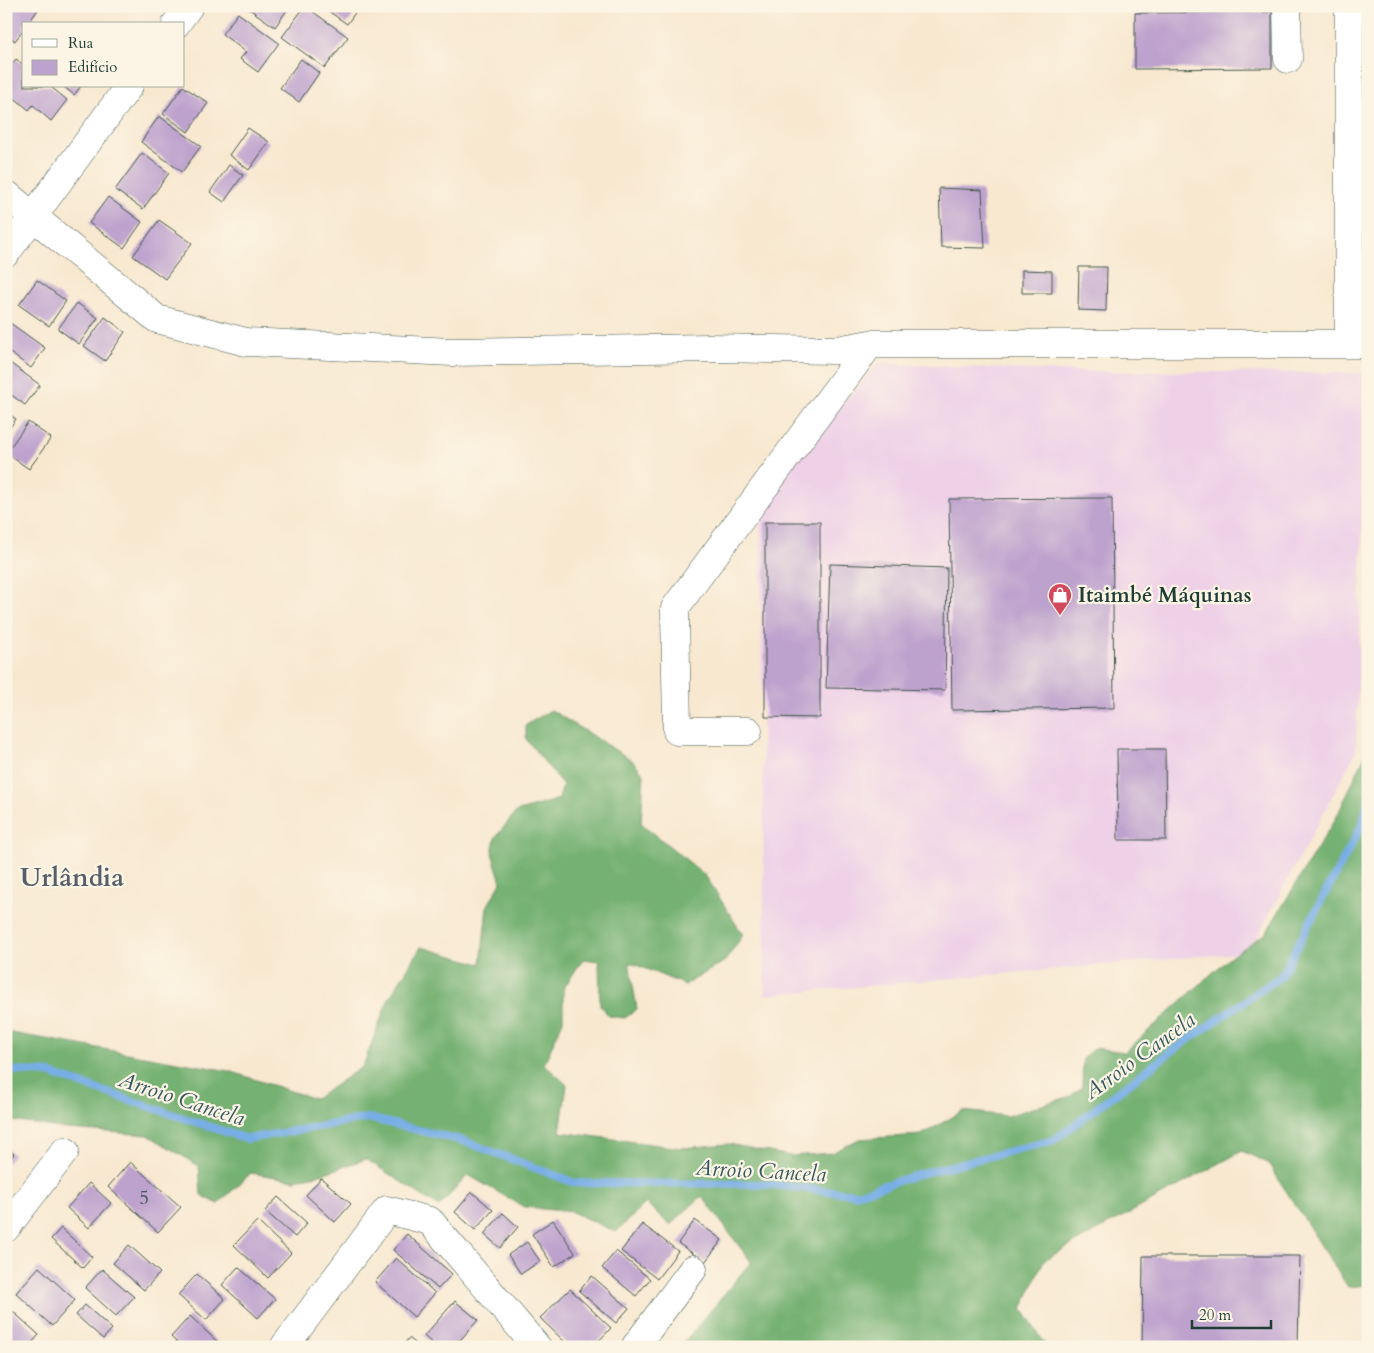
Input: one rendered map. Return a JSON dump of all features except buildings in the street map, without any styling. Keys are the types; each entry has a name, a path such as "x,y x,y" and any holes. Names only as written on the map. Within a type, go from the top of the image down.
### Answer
{"street":[{"path":"177,22 189,6"},
{"path":"1287,6 1288,59"},
{"path":"6,194 156,319 246,342 452,352 710,348 837,350 870,344 1358,344 1349,6"},
{"path":"6,253 128,88"},
{"path":"748,731 677,731 675,608 870,344"},
{"path":"6,1228 65,1151"},
{"path":"284,1347 387,1210 430,1221 538,1347"},
{"path":"635,1347 693,1269"}],"shaded area":[{"name":"Itaimbé Máquinas","path":"878,363 1057,371 1367,373 1356,752 1249,952 765,995 760,500"}],"green space":[{"path":"551,710 633,761 644,774 641,823 705,875 743,935 725,961 685,985 629,962 637,1009 625,1018 609,1016 600,1005 599,961 583,959 563,989 563,1021 544,1064 567,1085 560,1132 681,1148 729,1144 790,1156 832,1153 859,1139 921,1135 963,1111 1007,1116 1071,1096 1082,1087 1083,1058 1094,1048 1125,1052 1229,958 1266,933 1337,816 1368,749 1368,1285 1348,1287 1268,1163 1242,1151 1044,1260 1022,1309 1047,1347 680,1347 751,1262 702,1196 670,1225 646,1203 616,1232 572,1212 524,1207 468,1175 439,1207 366,1159 325,1173 295,1180 251,1173 218,1204 201,1195 199,1166 148,1135 67,1129 6,1120 6,1032 229,1071 315,1099 363,1066 388,1000 421,947 481,964 487,907 501,882 492,853 495,838 516,812 559,799 563,785 526,739 526,725"}],"waterway":[{"name":"Arroio Cancela","path":"6,1070 48,1073 247,1139 368,1118 464,1141 575,1183 764,1184 856,1194 927,1172 1054,1140 1172,1051 1281,976 1363,823 1368,801"}],"place":[{"name":"Itaimbé Máquinas","path":"1060,616"}],"district":[{"name":"Urlândia","path":"72,877"}]}
